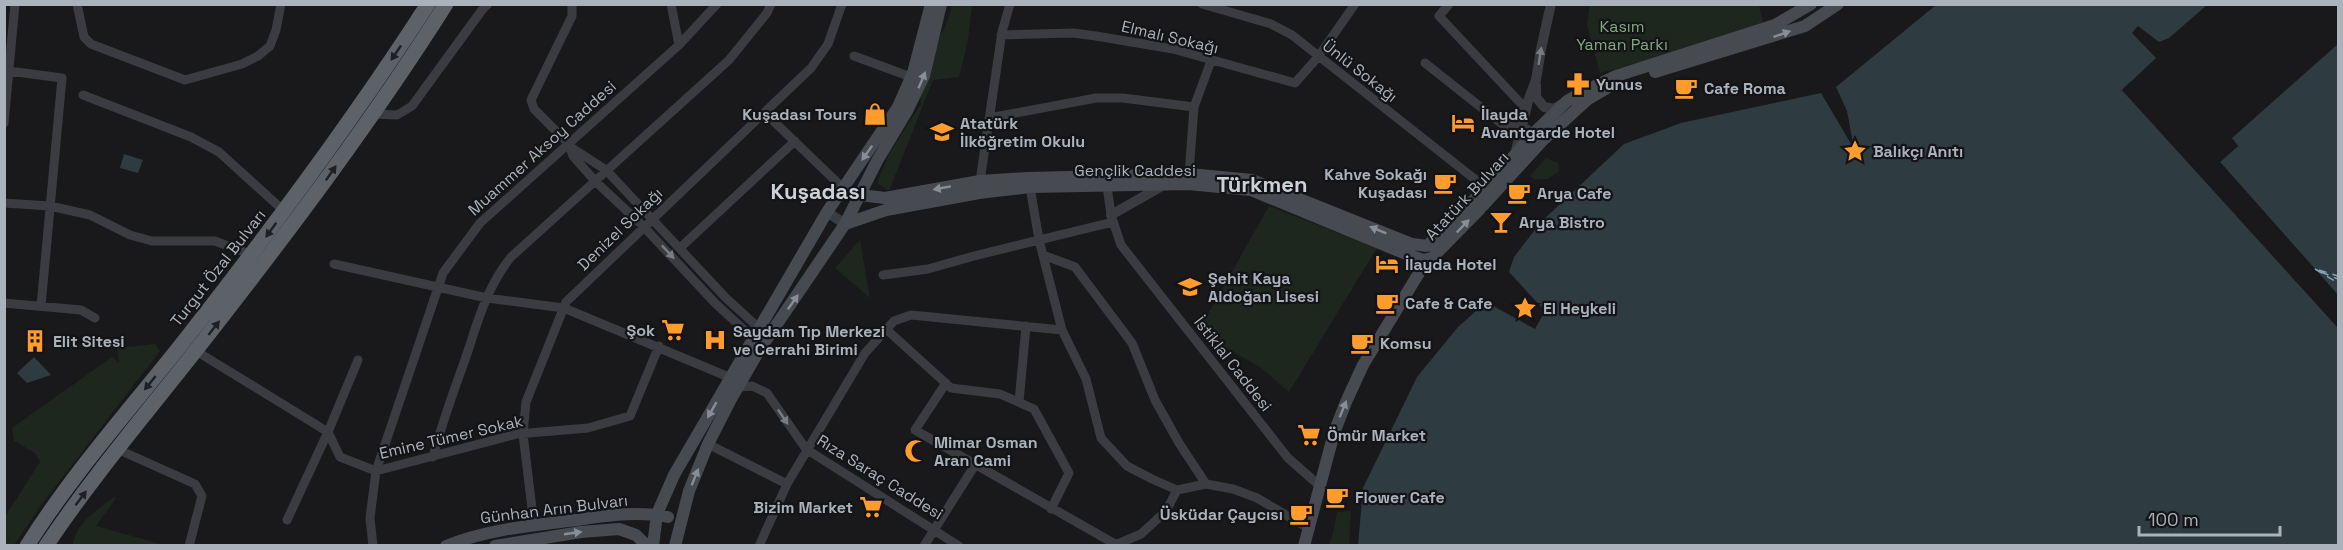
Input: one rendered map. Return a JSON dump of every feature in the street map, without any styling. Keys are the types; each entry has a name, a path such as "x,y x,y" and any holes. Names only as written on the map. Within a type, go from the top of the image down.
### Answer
{"highway":[{"name":"Turgut Özal Bulvarı","path":"27,546 103,441 284,212 358,109 428,4"},
{"name":"Turgut Özal Bulvarı","path":"51,542 117,449 298,221 446,4"}],"main road":[{"path":"678,532 684,507 708,444 757,334 827,212 898,107 911,77 931,4"},
{"path":"627,515 656,501 735,382 845,224 924,76 941,4"},
{"name":"Atatürk Bulvarı","path":"1304,546 1334,433 1346,402 1363,365 1421,257 1427,246 1486,188 1516,152 1588,99 1610,86 1810,24 1838,4"},
{"path":"1798,13 1799,22 1810,24 1815,9 1811,5"},
{"name":"Atatürk Bulvarı","path":"1421,257 1479,210 1512,173 1567,101 1608,79 1775,25 1811,5"},
{"name":"Gençlik Caddesi","path":"860,195 885,198 980,181 1107,181 1189,174 1252,180 1421,257"},
{"name":"Gençlik Caddesi","path":"1107,181 1162,186 1188,184 1251,190 1421,257"},
{"name":"Gençlik Caddesi","path":"845,224 886,210 1029,182"},
{"path":"658,541 662,516 674,475"},
{"name":"Günhan Arın Bulvarı","path":"446,546 469,536 534,525 627,515 662,516"},
{"path":"662,516 674,521 678,532"},
{"name":"Günhan Arın Bulvarı","path":"495,546 620,529 633,531 658,541"},
{"path":"658,541 678,532"}],"street":[{"path":"4,123 15,4"},
{"path":"77,4 84,37 91,44 185,80 242,64 258,56 270,46 282,4"},
{"path":"373,114 397,115 412,106 488,4"},
{"path":"572,4 572,16 531,100 534,109 570,146 606,170 681,247 757,334"},
{"path":"671,4 679,45"},
{"name":"Muammer Aksoy Caddesi","path":"373,546 370,518 376,471 442,273 480,223 570,146 679,45 717,4"},
{"path":"433,457 485,302 497,274 511,257 729,60 767,14 771,4"},
{"name":"Denizel Sokağı","path":"534,525 523,434 526,402 566,302 811,68 828,44 842,4"},
{"path":"980,181 1001,35 1010,4"},
{"name":"Ünlü Sokağı","path":"1202,4 1270,24 1292,35 1486,188"},
{"path":"1318,57 1355,4"},
{"path":"1449,4 1439,16 1526,109"},
{"path":"1551,4 1541,49 1536,97 1544,107 1554,109 1567,101"},
{"name":"Elmalı Sokağı","path":"1001,35 1072,33 1096,36 1173,49 1295,83 1318,57"},
{"path":"854,56 911,77"},
{"path":"1189,174 1194,107 1211,61"},
{"path":"1425,63 1502,124 1521,128 1539,136"},
{"path":"9,71 62,78 42,306"},
{"path":"1512,173 1521,128 1536,80"},
{"path":"83,94 191,137 219,152 284,212"},
{"path":"989,118 1096,98 1123,98 1194,107"},
{"path":"765,113 843,188 860,195"},
{"path":"681,247 795,141"},
{"path":"570,146 573,156 595,181 643,226 715,303 757,334"},
{"name":"İstiklal Caddesi","path":"1107,181 1112,219 1120,245 1288,458 1321,487"},
{"path":"1029,182 1039,240 1062,330 1086,379 1101,438 1127,466 1177,490 1206,484 1233,489 1257,498 1310,529"},
{"path":"883,274 928,269 1112,219 1162,186"},
{"path":"4,203 50,206 90,215 130,235 152,241 215,241 252,255"},
{"path":"827,212 845,224"},
{"path":"1043,255 1075,267 1132,343 1155,400 1179,443 1206,484"},
{"name":"Rıza Saraç Caddesi","path":"334,264 438,286 485,302 564,308 658,346 735,382 752,386 767,393 806,449 832,468 935,529 959,546"},
{"path":"4,303 81,310 95,318"},
{"path":"759,546 787,484 806,449 865,353 894,321 910,315 1062,330"},
{"path":"1019,402 1026,326"},
{"path":"886,329 951,388 1000,394 1034,409 1069,473 1051,508"},
{"name":"Emine Tümer Sokak","path":"196,351 328,432 340,457 376,471 523,434 588,428 630,416 658,346"},
{"path":"287,520 358,360"},
{"path":"946,383 915,430 1114,545 1141,534 1166,511 1177,490"},
{"path":"708,444 787,484"},
{"path":"117,449 195,484 201,496 189,546"},
{"path":"924,546 975,465"}],"green space":[{"name":"Kasım Yaman Parkı","path":"1590,4 1759,5 1763,23 1667,55 1600,73 1587,25"},
{"path":"952,5 972,5 968,40 959,77 933,80 889,191 877,183 889,154 921,104 922,77"},
{"path":"1546,158 1558,163 1559,171 1548,179 1534,179 1530,176"},
{"path":"1269,206 1377,248 1289,392 1260,367 1198,332"},
{"path":"860,240 870,298 835,268"},
{"path":"155,344 160,351 42,504 14,545 5,545 5,517 40,462 35,453 14,441 12,428 112,357 119,363 117,348"},
{"path":"114,497 116,498 96,526 164,545 73,545 83,523"},
{"path":"1351,511 1349,545 1329,545 1337,512"}],"shaded area":[{"path":"1936,5 2207,5 2169,38 2159,42 2138,26 2132,33 2156,58 2122,90 2338,327 2338,545 1358,546 1363,488 1417,377 1458,327 1486,302 1535,329 1545,311 1509,272 1514,257 1541,222 1624,144 1681,123 1821,93 1854,149 1847,111 1836,87"},
{"path":"2338,43 2338,295 2220,162 2238,146 2231,138"},
{"path":"124,154 143,160 138,173 120,168"},
{"path":"34,357 51,375 27,383 17,373"}],"pier":[{"path":"2338,40 2338,44 2232,138 2238,146 2220,162 2338,295 2338,298 2217,162 2234,145 2228,139 2229,136"},
{"path":"2130,82 2132,84 2126,90 2338,322 2338,328 2122,90"}],"ferry route":[{"path":"2315,269 2338,283"},
{"path":"2319,270 2338,276"},
{"path":"2321,272 2338,279"}],"place":[{"name":"Yunus","path":"1578,84"},
{"name":"Cafe Roma","path":"1686,88"},
{"name":"Kuşadası Tours","path":"875,114"},
{"name":"İlayda Avantgarde Hotel","path":"1463,123"},
{"name":"Atatürk İlköğretim Okulu","path":"942,132"},
{"name":"Balıkçı Anıtı","path":"1855,151"},
{"name":"Kahve Sokağı Kuşadası","path":"1445,183"},
{"name":"Arya Cafe","path":"1519,193"},
{"name":"Arya Bistro","path":"1501,222"},
{"name":"İlayda Hotel","path":"1387,264"},
{"name":"Şehit Kaya Aldoğan Lisesi","path":"1190,287"},
{"name":"Cafe & Cafe","path":"1387,303"},
{"name":"El Heykeli","path":"1525,308"},
{"name":"Şok","path":"673,330"},
{"name":"Saydam Tıp Merkezi ve Cerrahi Birimi","path":"715,340"},
{"name":"Elit Sitesi","path":"35,341"},
{"name":"Komsu","path":"1362,343"},
{"name":"Ömür Market","path":"1309,435"},
{"name":"Mimar Osman Aran Cami","path":"916,451"},
{"name":"Flower Cafe","path":"1337,497"},
{"name":"Bizim Market","path":"871,507"},
{"name":"Üsküdar Çaycısı","path":"1301,514"}],"district":[{"name":"Türkmen","path":"1262,184"},
{"name":"Kuşadası","path":"818,191"}]}
